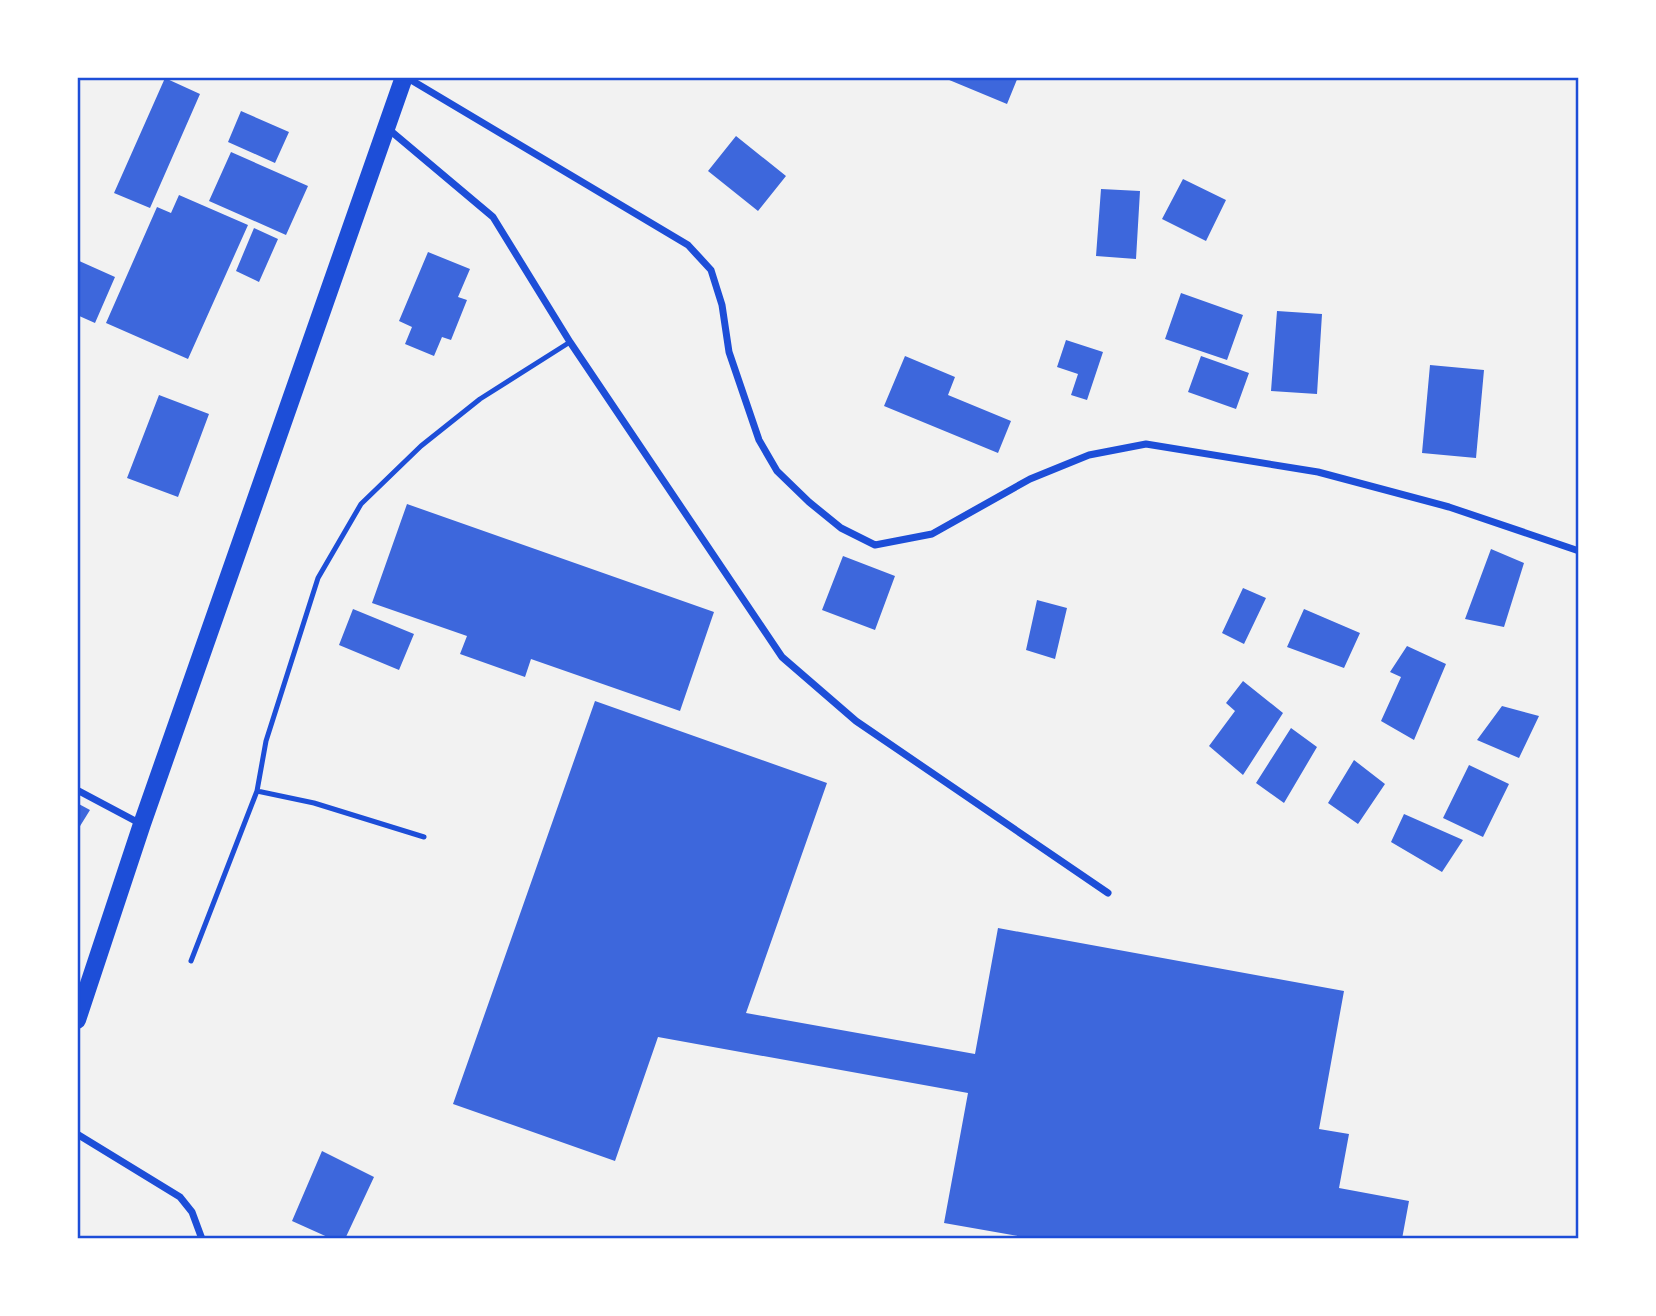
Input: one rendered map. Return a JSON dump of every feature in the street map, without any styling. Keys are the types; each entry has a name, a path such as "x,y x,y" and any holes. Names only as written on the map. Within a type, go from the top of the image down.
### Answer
{"main road":[{"path":"77,1020 142,824 405,77"}],"street":[{"path":"405,77 688,245 711,270 722,305 729,352 759,440 777,471 841,528 875,545 932,534 1030,480 1088,455 1146,444 1318,472 1449,507 1579,551"},
{"path":"386,127 494,217 570,342 782,657 856,721 1108,893"},
{"path":"77,790 142,824"},
{"path":"77,1134 180,1197 192,1212 202,1239"}],"lane":[{"path":"191,961 257,791 266,741 318,578 361,504 421,446 480,399 570,342"},
{"path":"257,791 314,803 424,837"}],"building":[{"path":"942,77 1018,77 1007,104"},
{"path":"165,78 200,94 150,208 114,193"},
{"path":"241,111 289,132 275,163 228,142"},
{"path":"736,136 786,176 758,211 708,171"},
{"path":"231,152 308,186 286,235 209,201"},
{"path":"1183,179 1226,200 1206,241 1162,219"},
{"path":"1101,189 1140,191 1136,259 1096,256"},
{"path":"179,195 248,225 188,359 106,323 157,207 171,213"},
{"path":"254,228 278,239 259,282 236,271"},
{"path":"428,252 470,269 458,297 467,300 451,340 442,337 434,356 405,344 412,327 399,321"},
{"path":"77,260 115,277 95,323 77,315"},
{"path":"1181,293 1243,315 1227,360 1165,339"},
{"path":"1277,311 1322,314 1317,394 1271,391"},
{"path":"1066,340 1103,352 1087,400 1071,395 1078,374 1057,367"},
{"path":"905,356 955,377 948,395 1011,421 998,453 884,406"},
{"path":"1201,356 1249,373 1236,409 1188,392"},
{"path":"1430,365 1484,370 1476,458 1422,453"},
{"path":"159,395 209,414 178,497 127,478"},
{"path":"407,504 714,612 680,711 531,659 525,677 460,654 467,636 372,603"},
{"path":"1491,549 1524,563 1504,627 1465,619"},
{"path":"843,556 895,576 875,630 822,610"},
{"path":"1243,588 1266,598 1244,644 1222,633"},
{"path":"1037,600 1067,608 1055,659 1026,650"},
{"path":"353,609 414,634 399,670 339,645"},
{"path":"1304,609 1360,633 1344,668 1287,647"},
{"path":"1407,646 1446,664 1414,740 1381,721 1401,677 1390,672"},
{"path":"1243,681 1283,713 1243,775 1209,746 1235,711 1226,703"},
{"path":"595,701 827,783 746,1013 975,1054 998,928 1344,991 1319,1129 1349,1134 1339,1188 1409,1201 1402,1239 1035,1239 944,1223 968,1093 658,1037 615,1161 453,1104"},
{"path":"1502,706 1539,716 1519,758 1477,740"},
{"path":"1291,728 1317,747 1284,803 1256,783"},
{"path":"1354,760 1385,784 1358,824 1328,803"},
{"path":"1469,765 1509,784 1483,837 1443,818"},
{"path":"77,803 90,810 77,831"},
{"path":"1404,814 1463,840 1442,872 1391,842"},
{"path":"322,1151 374,1177 345,1239 332,1239 292,1221"}]}
